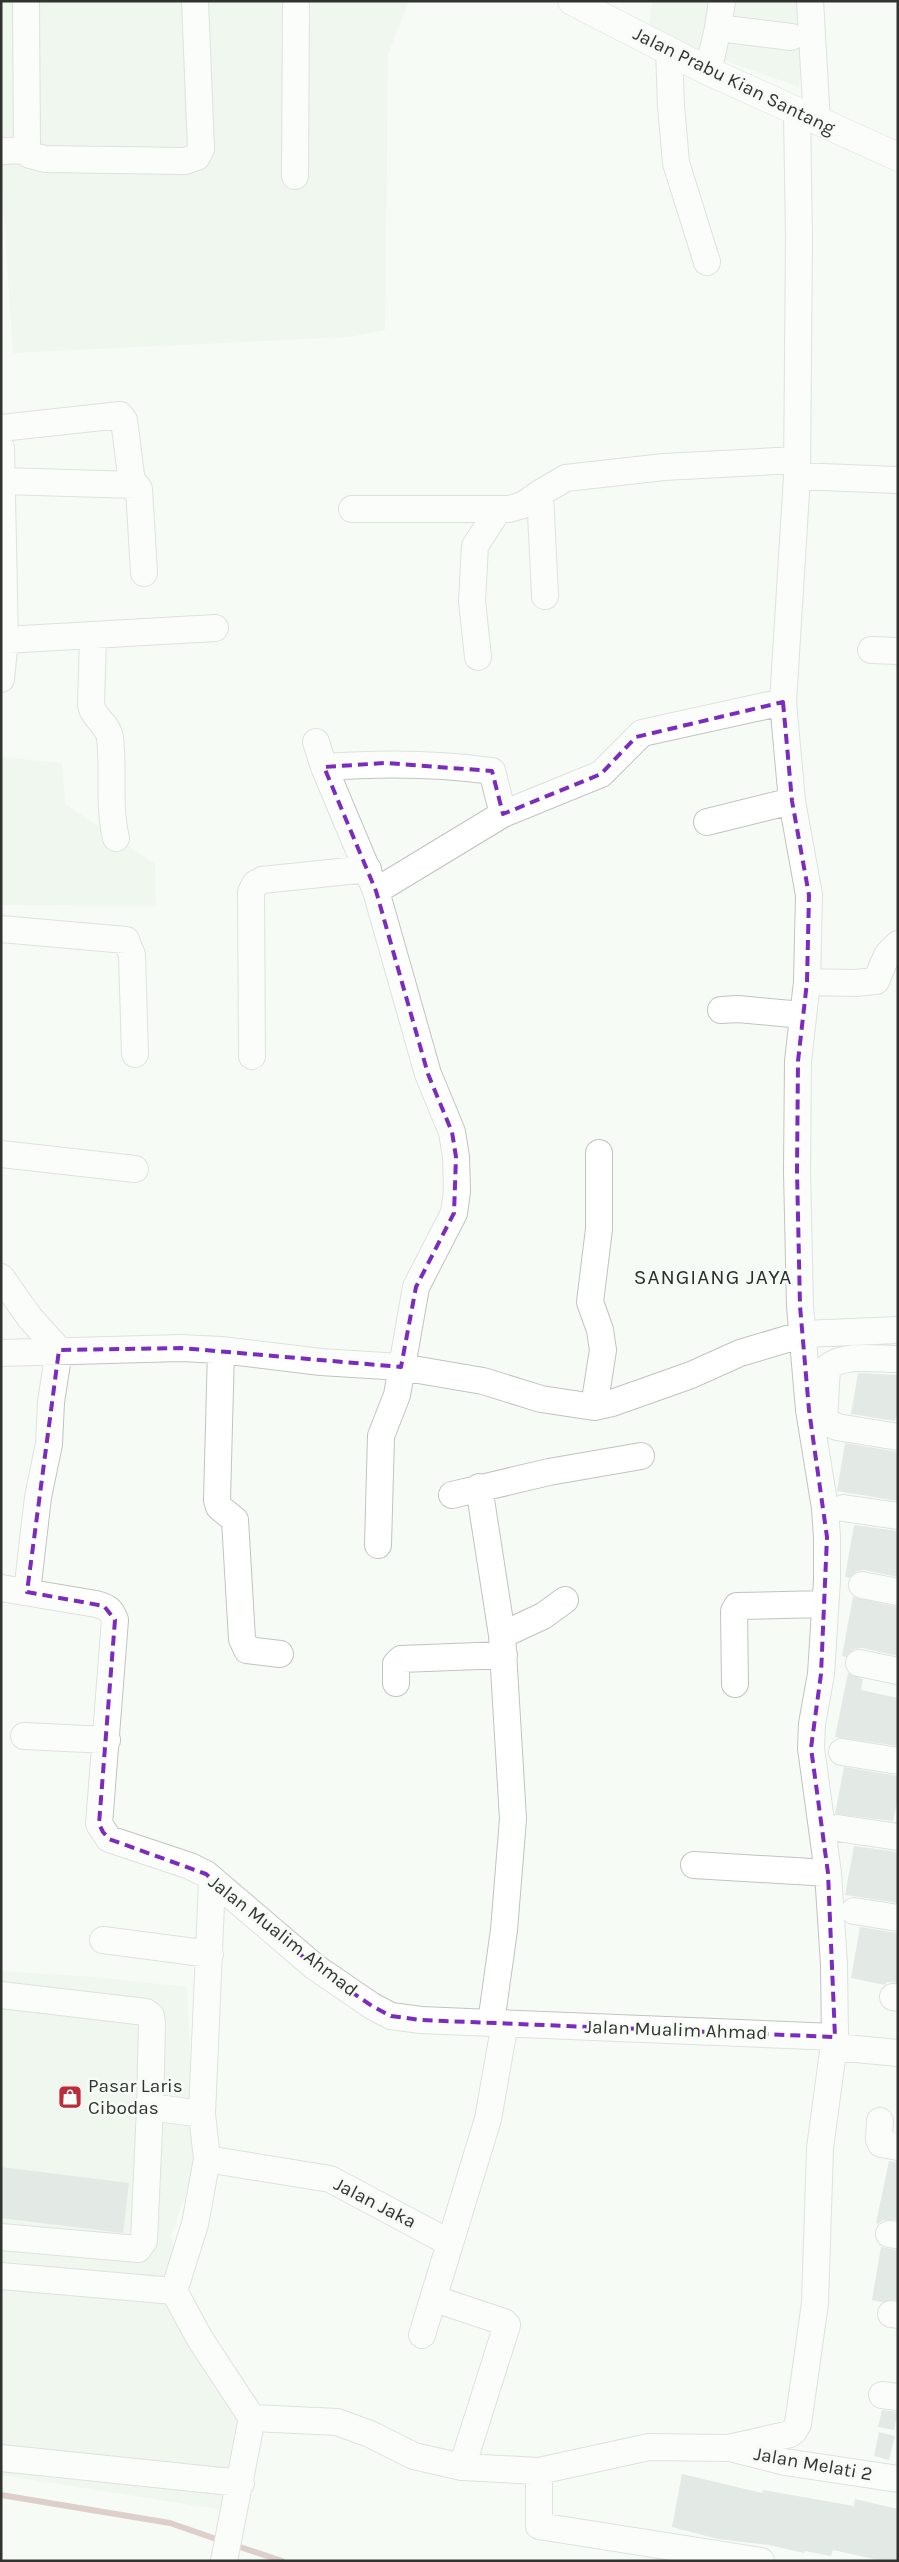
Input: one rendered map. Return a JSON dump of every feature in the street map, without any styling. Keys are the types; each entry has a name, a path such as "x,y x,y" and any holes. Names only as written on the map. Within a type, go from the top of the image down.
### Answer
{"main road":[{"name":"Jalan Prabu Kian Santang","path":"572,1 708,71 898,157"}],"street":[{"path":"26,1 27,150 34,158 185,161 197,157 201,149 195,1"},
{"path":"295,176 296,1"},
{"path":"708,71 722,1"},
{"path":"252,2418 337,2422 370,2434 414,2456 462,2467 539,2471 649,2446 729,2448 790,2434 798,2424 815,2303 820,2148 835,2042 834,1964 828,1872 811,1748 812,1724 821,1674 827,1580 825,1508 809,1410 804,1334 800,1306 796,1130 802,1016 807,982 809,895 792,801 784,702 797,468 799,237 807,117 810,1"},
{"path":"718,28 791,38"},
{"path":"669,51 676,163 706,262"},
{"path":"1,151 27,150"},
{"path":"1,428 120,415 124,420 132,483"},
{"path":"1,448 5,640 1,679"},
{"path":"352,509 515,508 566,478 664,468 797,468 898,480"},
{"path":"3,481 132,483 139,489 144,573"},
{"path":"540,493 545,596"},
{"path":"478,657 472,600 475,546 499,509"},
{"path":"5,640 93,637 215,628"},
{"path":"93,637 91,706 92,712 110,735 111,813 116,838"},
{"path":"872,650 898,651"},
{"path":"252,1056 252,886 262,880 372,880 503,814 601,774 642,733 784,702"},
{"path":"316,742 324,767 372,880 428,1074 452,1132 456,1157 457,1191 454,1214 416,1287 394,1405 380,1436 378,1545"},
{"path":"324,767 385,763 462,766 492,771 503,814"},
{"path":"707,822 792,801"},
{"path":"1,929 126,940 132,955 135,1054"},
{"path":"807,982 856,983 876,981 887,955 898,944"},
{"path":"722,1010 738,1009 802,1016"},
{"path":"594,1407 603,1350 600,1330 590,1302 599,1230 599,1153"},
{"path":"1,1154 135,1169"},
{"path":"1,1277 30,1318 58,1350 51,1402 49,1444 38,1497 27,1592"},
{"path":"1,1353 181,1348 221,1350 321,1362 401,1367 483,1381 541,1399 594,1407 682,1378 740,1353 804,1334 898,1330"},
{"path":"221,1350 217,1500 219,1507 235,1520 242,1640 247,1650 280,1654"},
{"path":"898,1359 842,1360 833,1363 827,1368 824,1420 837,1427 898,1436"},
{"path":"452,1495 479,1487 549,1472 641,1456"},
{"path":"422,2335 488,2119 498,2023 513,1818 503,1645 479,1487"},
{"path":"843,1508 898,1516"},
{"path":"862,1585 898,1592"},
{"name":"Jalan Mualim Ahmad","path":"1,1588 104,1606 112,1612 115,1620 99,1824 109,1839 190,1866 206,1874 315,1967 372,2006 391,2016 421,2020 835,2042 898,2054"},
{"path":"396,1683 396,1664 401,1659 503,1645 565,1600"},
{"path":"735,1684 734,1611 737,1606 825,1604"},
{"path":"860,1663 898,1671"},
{"path":"24,1736 107,1740"},
{"path":"842,1752 898,1760"},
{"path":"837,1828 898,1838"},
{"path":"694,1865 828,1872"},
{"path":"212,1881 202,2114 207,2159 196,2224 174,2291 200,2339 252,2418 224,2561"},
{"path":"854,1911 898,1918"},
{"path":"103,1940 210,1954"},
{"path":"1,1994 146,2012 151,2016 152,2024 144,2241 141,2247 136,2250 1,2237"},
{"path":"150,2107 202,2114"},
{"path":"880,2121 879,2140 881,2144 898,2147"},
{"name":"Jalan Jaka","path":"207,2159 330,2179 450,2242"},
{"path":"1,2276 174,2291"},
{"path":"434,2299 504,2322 507,2325 462,2467"},
{"name":"Jalan Melati 2","path":"729,2448 785,2462 898,2479"},
{"path":"1,2458 240,2483"},
{"path":"539,2471 539,2526 760,2561"}],"highlighted area":[{"path":"783,702 792,801 809,895 807,982 798,1061 797,1171 800,1306 809,1410 827,1537 821,1674 811,1748 828,1873 835,2037 421,2020 391,2016 372,2006 315,1967 206,1874 109,1839 103,1832 99,1824 115,1620 104,1606 27,1592 59,1350 181,1348 401,1367 416,1287 454,1213 456,1157 452,1132 428,1074 376,891 324,767 385,763 492,771 503,814 601,774 636,737"}],"shaded area":[{"path":"1,1 409,1 388,54 385,330 350,337 13,353 1,175"},
{"path":"652,1 802,1 804,20 799,87 648,33"},
{"path":"1,757 62,763 65,804 155,864 156,906 1,905"},
{"path":"1,1971 94,1977 187,1987 195,2170 171,2235 180,2282 256,2407 236,2512 1,2475"}],"building":[{"path":"858,1373 898,1375 898,1410 895,1421 851,1414"},
{"path":"845,1443 898,1452 898,1501 837,1491"},
{"path":"854,1525 898,1531 898,1577 864,1570 857,1571 849,1578 845,1577"},
{"path":"853,1597 898,1607 898,1656 862,1648 854,1649 846,1657 842,1656"},
{"path":"848,1673 863,1679 861,1690 898,1698 898,1746 835,1737"},
{"path":"844,1767 898,1776 898,1799 893,1821 835,1814"},
{"path":"854,1846 898,1852 898,1903 845,1895"},
{"path":"860,1927 898,1933 898,1983 887,1982 885,1985 851,1978"},
{"path":"889,2161 898,2162 898,2220 883,2220 878,2224 876,2223"},
{"path":"1,2167 129,2183 123,2233 1,2218"},
{"path":"881,2247 898,2250 898,2300 882,2302 872,2300"},
{"path":"882,2410 898,2412 894,2430 878,2427"},
{"path":"879,2432 895,2436 889,2460 874,2456"},
{"path":"682,2474 762,2493 763,2490 854,2506 855,2499 898,2509 898,2561 883,2561 833,2550 831,2556 805,2551 804,2553 769,2545 718,2539 672,2527"}],"waterway":[{"path":"1,2495 170,2523 222,2541"},
{"path":"234,2545 282,2561"}],"place":[{"name":"Pasar Laris Cibodas","path":"70,2097"}],"district":[{"name":"SANGIANG JAYA","path":"713,1277"}]}
